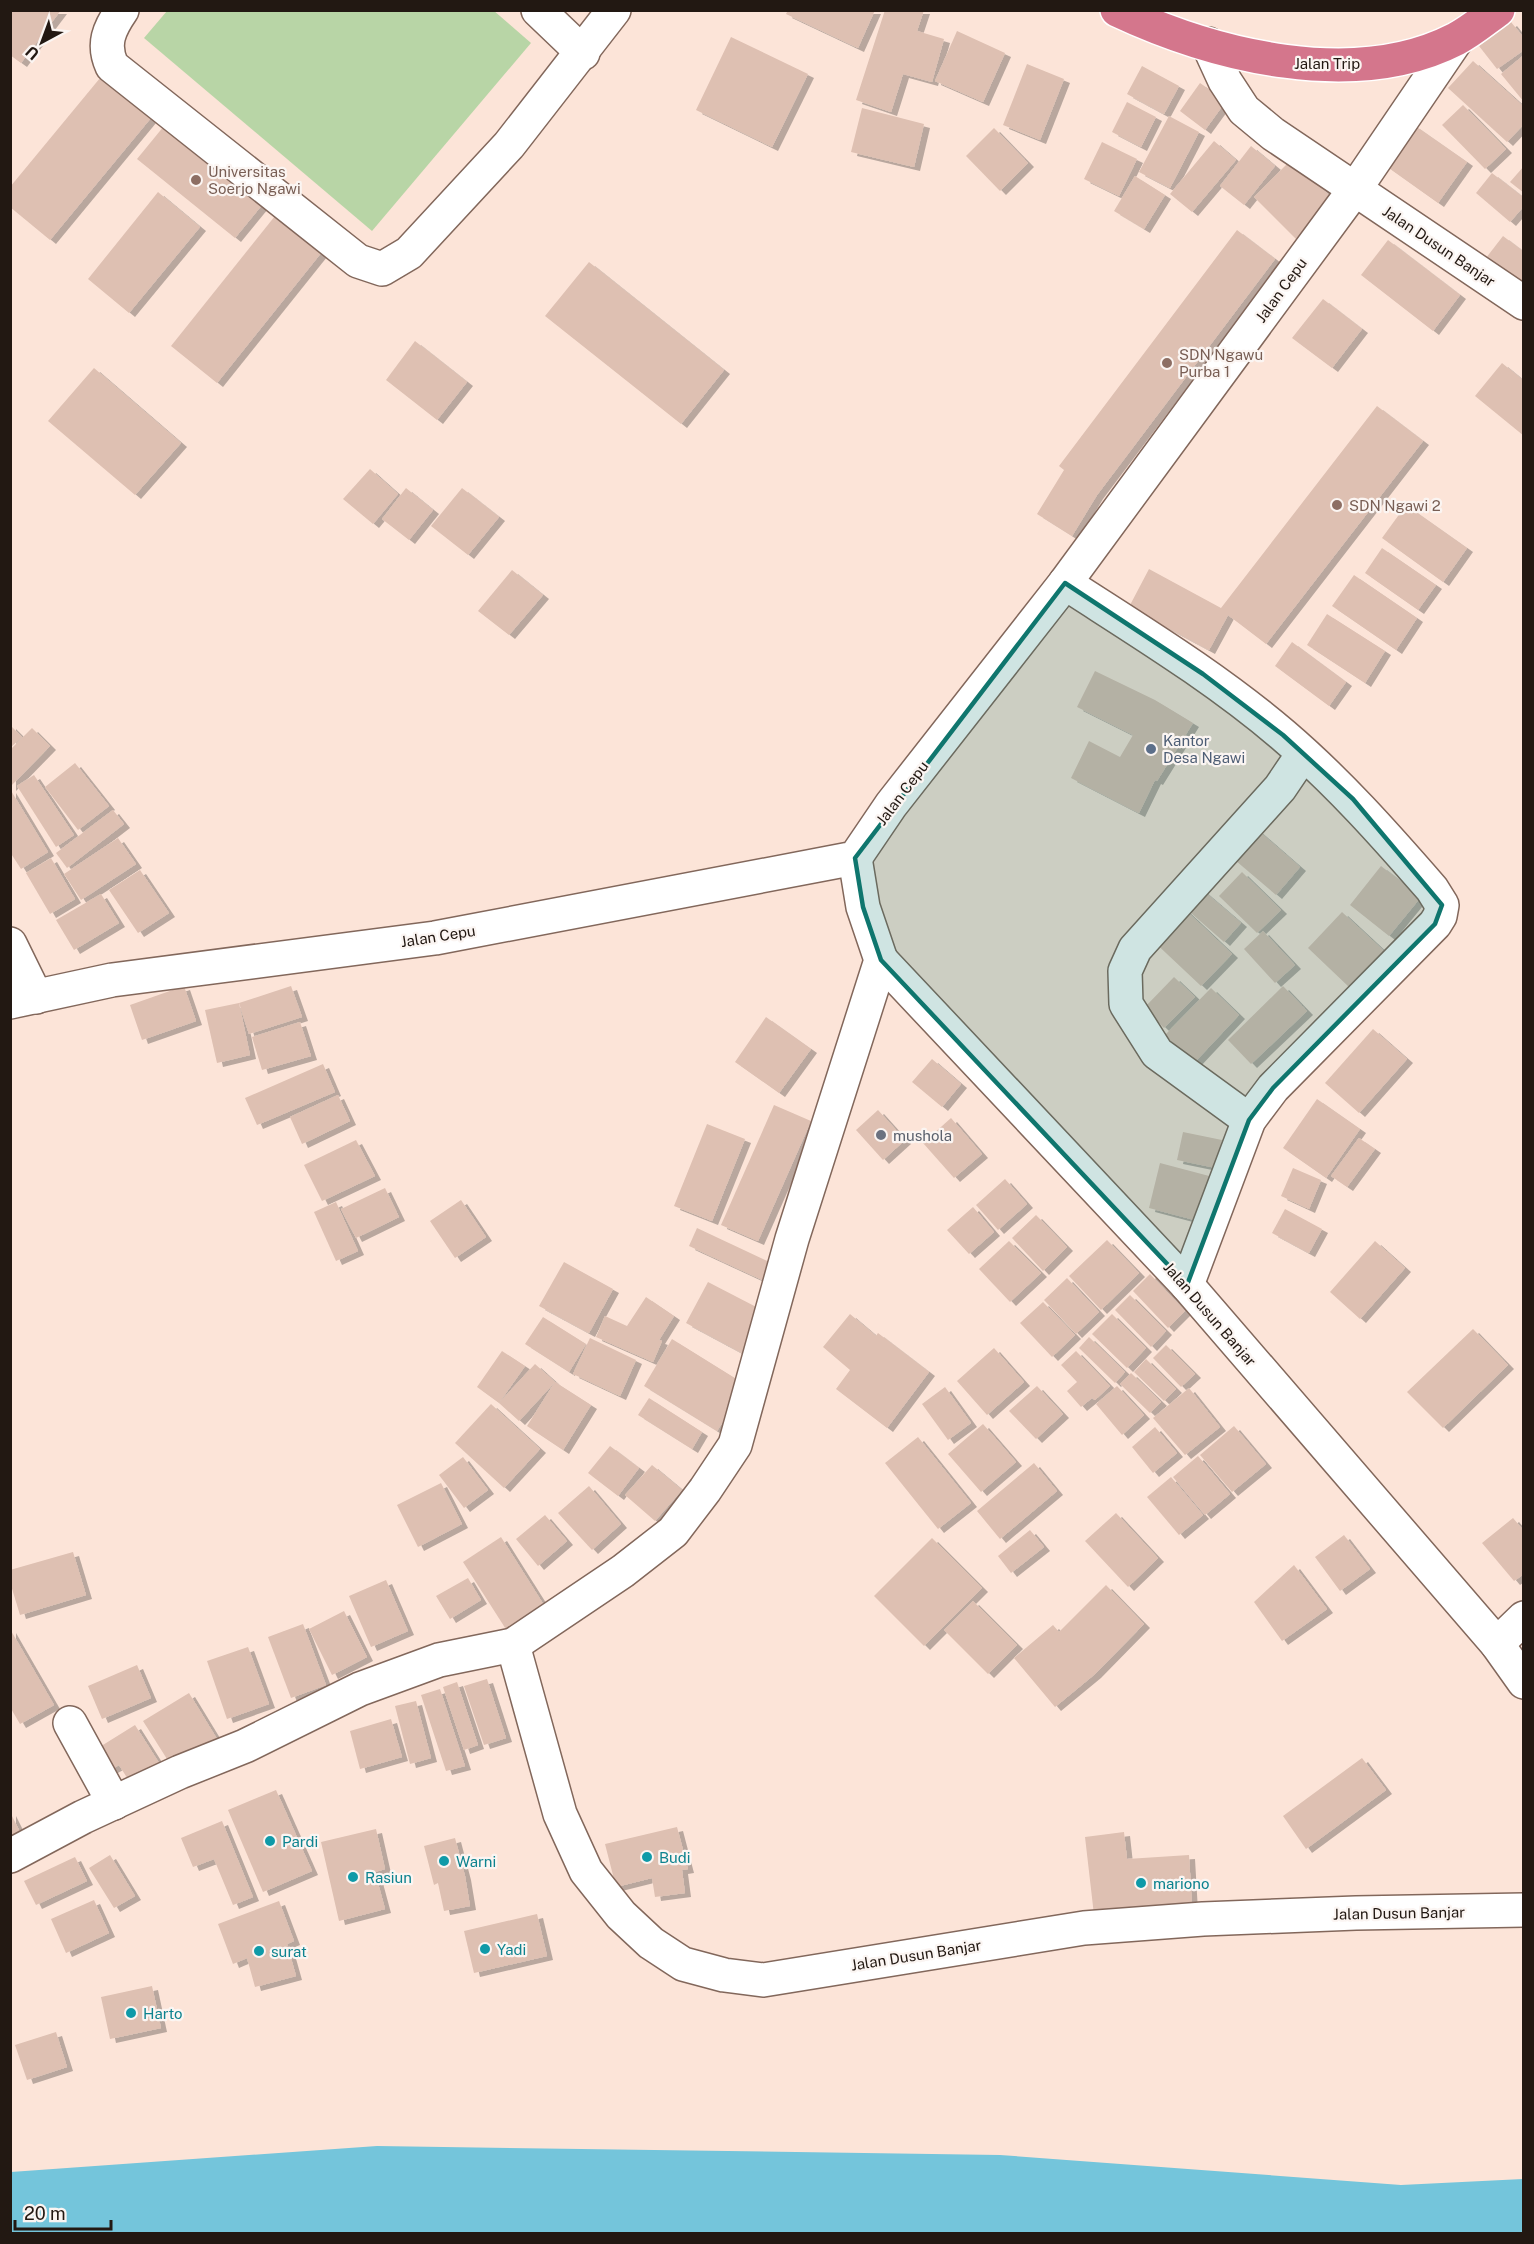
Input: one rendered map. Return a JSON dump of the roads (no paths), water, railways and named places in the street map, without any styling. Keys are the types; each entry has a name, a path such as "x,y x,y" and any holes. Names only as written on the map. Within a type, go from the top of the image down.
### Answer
{"highway":[{"name":"Jalan Trip","path":"1117,10 1143,23 1208,44 1276,62 1315,65 1382,62 1420,53 1457,39 1498,10"}],"street":[{"path":"122,10 107,38 108,57 112,66 358,261 382,269 409,254 509,145 583,53 614,10"},
{"path":"538,10 583,53"},
{"name":"Jalan Cepu","path":"23,1000 112,980 435,938 855,858 891,805 1065,583 1355,189 1457,39"},
{"name":"Jalan Dusun Banjar","path":"1208,44 1225,81 1244,110 1273,134 1524,303"},
{"path":"1065,583 1203,674 1283,735 1353,799 1432,889 1442,905 1440,916 1435,924 1273,1088 1249,1120 1186,1285"},
{"path":"1249,1120 1157,1053 1126,1004 1125,971 1135,949 1280,788 1303,754"},
{"path":"10,1856 83,1817 180,1772 245,1746 360,1689 438,1660 513,1645 624,1571 673,1532 735,1445 792,1239 881,960 863,908 855,858"},
{"path":"10,944 23,1000"},
{"name":"Jalan Dusun Banjar","path":"881,960 1186,1285 1497,1644 1524,1682"},
{"path":"1497,1644 1524,1618"},
{"name":"Jalan Dusun Banjar","path":"513,1645 560,1814 586,1871 621,1915 651,1943 683,1964 693,1967 724,1975 763,1980 1084,1928 1203,1919 1524,1910"},
{"path":"70,1723 114,1803"}],"water":[{"path":"377,2146 1000,2155 1401,2185 1523,2179 1523,2233 11,2233 11,2172"}],"place":[{"name":"Universitas Soerjo Ngawi","path":"196,180"},
{"name":"SDN Ngawu Purba 1","path":"1167,363"},
{"name":"SDN Ngawi 2","path":"1337,505"},
{"name":"Kantor Desa Ngawi","path":"1151,749"},
{"name":"mushola","path":"881,1135"},
{"name":"Pardi","path":"270,1841"},
{"name":"Budi","path":"647,1857"},
{"name":"Warni","path":"444,1861"},
{"name":"Rasiun","path":"353,1877"},
{"name":"mariono","path":"1141,1883"},
{"name":"Yadi","path":"485,1949"},
{"name":"surat","path":"259,1951"},
{"name":"Harto","path":"131,2013"}]}
